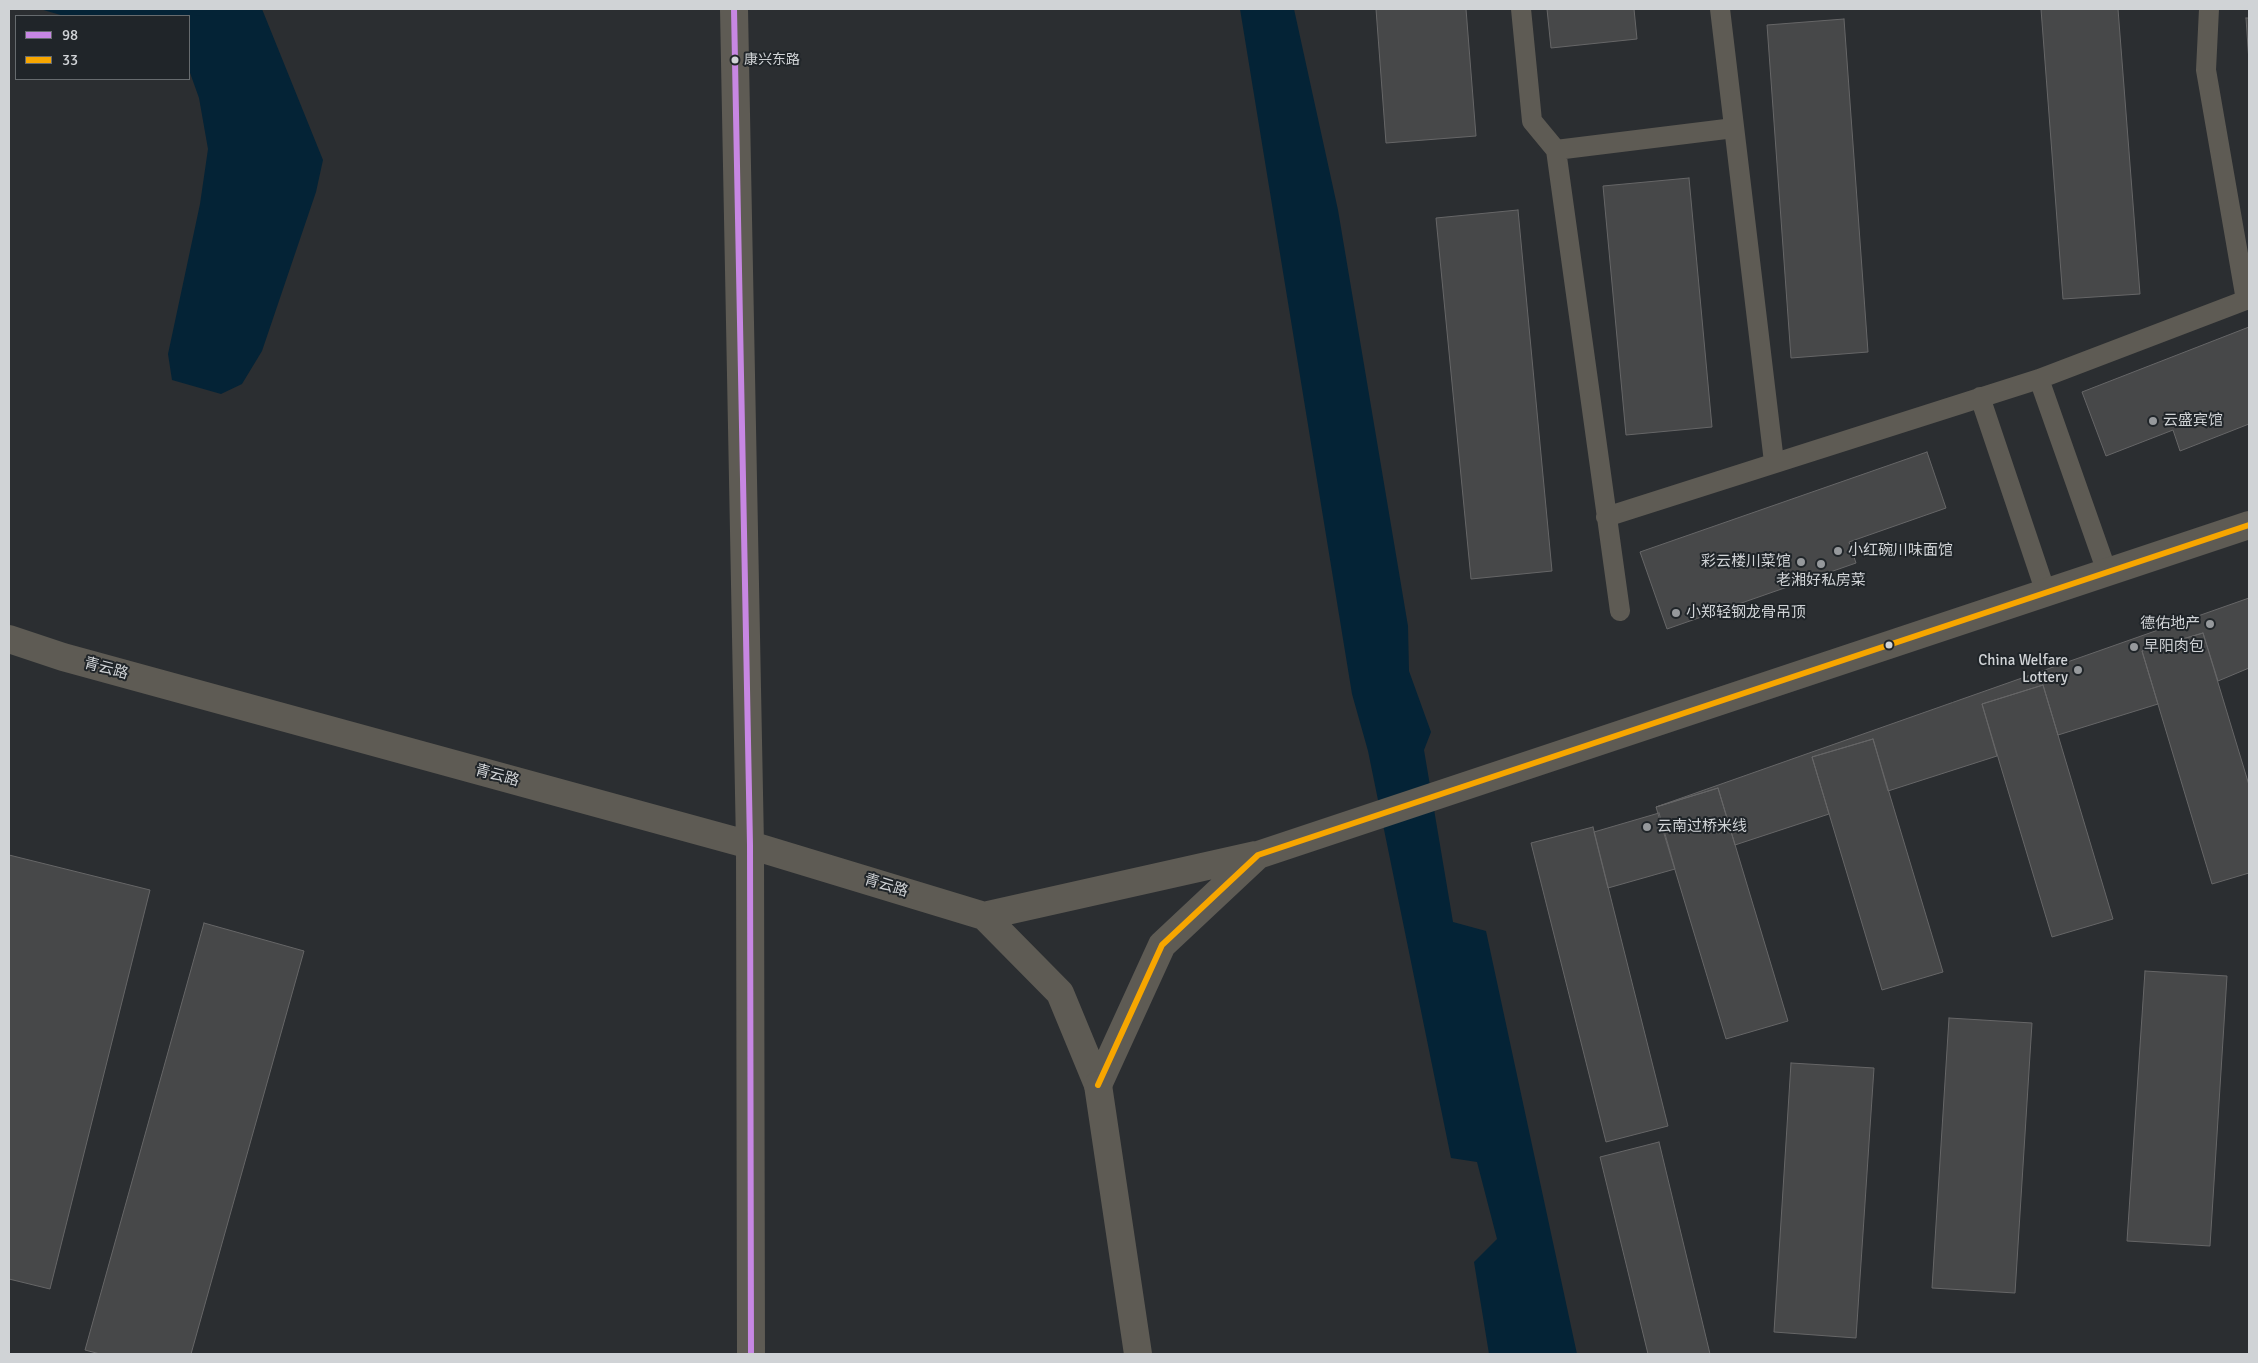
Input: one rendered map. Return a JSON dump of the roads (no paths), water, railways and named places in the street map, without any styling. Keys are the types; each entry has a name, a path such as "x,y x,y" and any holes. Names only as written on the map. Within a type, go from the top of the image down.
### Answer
{"street":[{"path":"734,9 750,845 751,1354"},
{"name":"青云路","path":"984,916 1258,854 2249,525"},
{"name":"青云路","path":"9,639 63,657 750,845 984,916 1060,993 1098,1084"},
{"name":"青云路","path":"1098,1084 1162,944 1258,854"},
{"path":"1098,1084 1138,1354"}],"lane":[{"path":"1521,9 1532,121 1556,150 1620,611"},
{"path":"1720,9 1774,462"},
{"path":"1606,517 2039,379 2246,300 2206,70 2209,9"},
{"path":"1556,150 1734,128"},
{"path":"2039,379 2107,572"},
{"path":"1980,397 2046,593"}],"water":[{"path":"40,9 262,9 323,160 316,192 262,351 242,384 221,394 172,380 168,354 200,204 208,149 199,98 190,73 190,15 61,15"},
{"path":"1240,9 1294,9 1338,210 1408,626 1409,671 1431,732 1424,750 1453,922 1486,931 1577,1354 1489,1354 1474,1262 1497,1239 1477,1162 1451,1158 1368,751 1352,694"}],"place":[{"name":"康兴东路","path":"735,60"},
{"name":"云盛宾馆","path":"2153,421"},
{"name":"小红碗川味面馆","path":"1838,551"},
{"name":"彩云楼川菜馆","path":"1801,562"},
{"name":"老湘好私房菜","path":"1821,564"},
{"name":"小郑轻钢龙骨吊顶","path":"1676,613"},
{"name":"德佑地产","path":"2210,624"},
{"name":"早阳肉包","path":"2134,647"},
{"name":"China Welfare Lottery","path":"2078,670"},
{"name":"云南过桥米线","path":"1647,827"}]}
